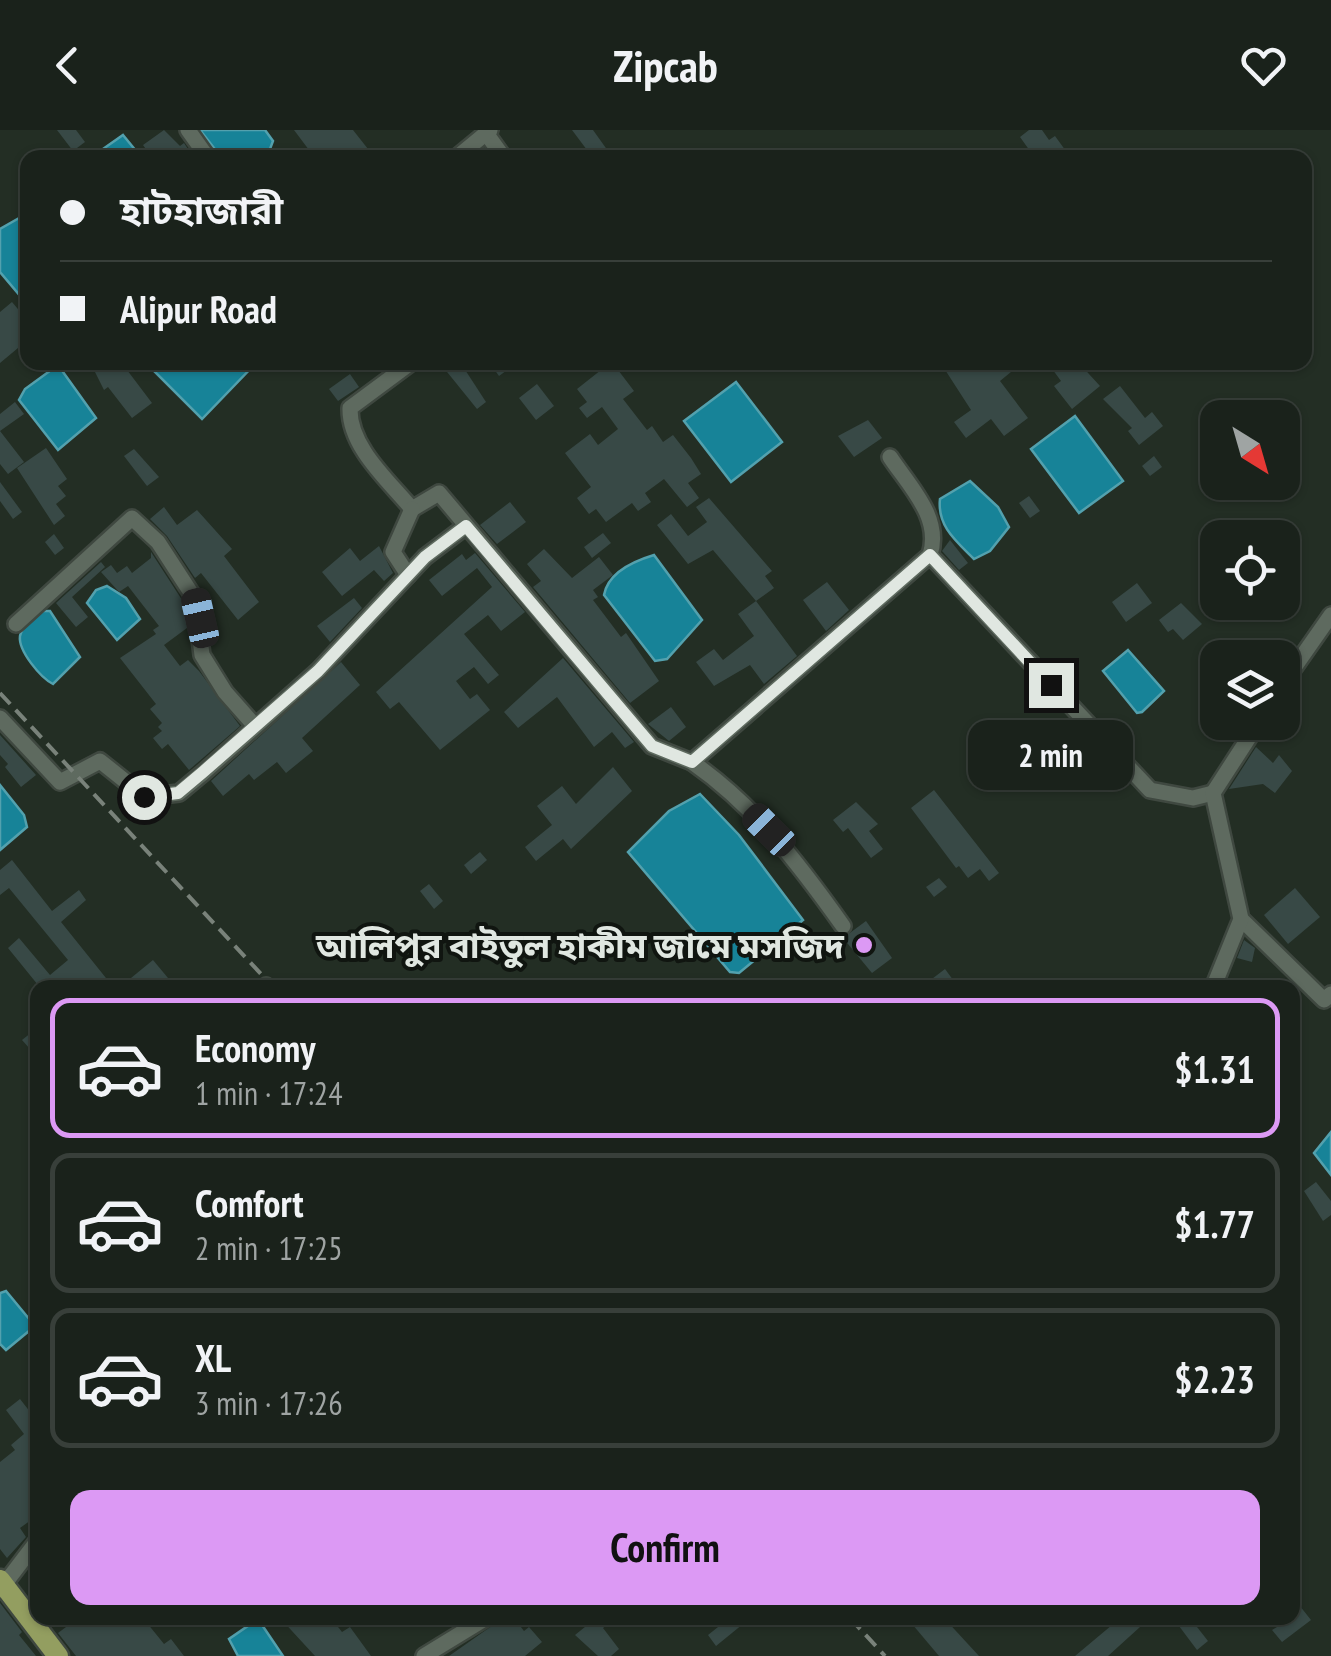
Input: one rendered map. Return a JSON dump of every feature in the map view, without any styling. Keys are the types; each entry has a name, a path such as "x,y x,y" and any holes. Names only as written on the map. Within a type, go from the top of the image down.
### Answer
{"main road":[{"path":"1,1585 30,1621"},
{"path":"33,1625 58,1656"}],"street":[{"path":"466,150 488,132"},
{"path":"401,370 350,408 350,425 412,510"},
{"path":"692,762 930,555 936,538 932,522 890,457"},
{"path":"408,575 392,552 412,510 439,493 652,746 692,762 723,784 792,853 843,926"},
{"path":"16,624 132,518 158,542 195,598 202,656 225,692 255,726"},
{"path":"0,718 60,782 100,761 108,772 144,797 178,793 318,671 408,575 466,526"},
{"path":"930,555 1150,790 1193,798 1213,793 1247,740"},
{"path":"1300,660 1331,615"},
{"path":"1213,793 1241,920 1216,980"},
{"path":"1241,920 1329,1001"},
{"path":"1,1585 30,1550"},
{"path":"424,1656 475,1625"}],"water":[{"path":"200,130 265,130 273,141 270,150 216,150"},
{"path":"123,135 135,150 102,150"},
{"path":"20,218 20,296 0,272 0,229"},
{"path":"51,370 62,370 96,418 58,450 19,400 25,389"},
{"path":"153,370 249,370 202,419"},
{"path":"736,382 782,442 731,482 684,421"},
{"path":"1075,416 1123,481 1079,513 1031,449"},
{"path":"970,481 998,507 1009,527 990,551 974,559 949,532 940,509 940,499"},
{"path":"654,555 702,620 667,659 655,661 604,595 616,574"},
{"path":"107,586 126,598 140,619 117,640 87,603 96,590"},
{"path":"43,611 50,611 80,657 53,684 31,663 20,642 23,628"},
{"path":"1128,650 1164,691 1137,713 1103,671"},
{"path":"0,785 24,815 27,827 0,850"},
{"path":"700,794 739,835 803,920 739,973 730,972 628,852 669,811"},
{"path":"1331,1132 1331,1175 1314,1153"},
{"path":"6,1291 30,1320 30,1330 6,1350 0,1344 0,1293"},
{"path":"249,1625 262,1625 283,1656 238,1656 229,1639"}],"building":[{"path":"57,130 76,130 85,142 72,150"},
{"path":"164,130 189,150 146,150 143,145"},
{"path":"294,130 353,130 368,149 367,150 309,150"},
{"path":"572,130 593,130 607,150 587,150"},
{"path":"1029,130 1042,130 1049,140 1055,136 1065,150 1029,150 1020,137"},
{"path":"12,302 20,312 20,350 0,363 0,312"},
{"path":"94,370 127,370 152,403 132,418 108,387 104,390"},
{"path":"445,370 465,370 486,402 477,409"},
{"path":"601,370 618,370 634,391 623,399 647,430 652,426 663,442 673,435 691,458 701,474 688,483 699,498 687,507 664,479 645,493 651,502 638,511 632,503 606,522 596,509 589,514 577,498 591,487 565,453 590,434 598,445 618,429 602,407 587,418 579,408 587,402 577,389"},
{"path":"945,370 1013,370 1000,381 1028,418 1004,436 991,419 966,438 954,422 971,410"},
{"path":"1053,370 1085,370 1100,386 1072,409 1054,386 1061,381"},
{"path":"350,374 359,387 338,401 329,389"},
{"path":"537,384 554,406 536,420 519,398"},
{"path":"1120,386 1145,418 1152,412 1163,426 1139,445 1128,431 1132,428 1103,399"},
{"path":"15,402 24,414 0,431 0,414"},
{"path":"868,420 882,438 854,457 838,436"},
{"path":"0,431 24,462 8,474 0,464"},
{"path":"46,448 67,479 58,486 66,496 56,504 65,516 54,525 17,468"},
{"path":"134,449 159,477 147,486 124,456"},
{"path":"1154,456 1162,467 1150,476 1142,466"},
{"path":"0,482 22,512 13,519 0,501"},
{"path":"1029,496 1040,511 1030,518 1019,503"},
{"path":"709,498 772,571 765,576 774,588 756,601 713,550 688,564 657,525 671,514 688,536 707,522 696,507"},
{"path":"510,502 526,522 497,544 480,525"},
{"path":"164,507 177,525 197,510 232,549 224,556 259,602 238,620 201,573 195,578 167,536 150,519"},
{"path":"603,533 611,543 592,558 584,547"},
{"path":"54,534 64,548 55,555 45,542"},
{"path":"950,540 968,563 959,570 942,551"},
{"path":"379,546 393,573 384,581 374,570 342,596 322,572 350,548 360,561"},
{"path":"544,549 572,578 599,557 613,575 593,590 598,597 593,600 621,637 626,633 659,681 630,703 533,587 541,581 527,564"},
{"path":"151,552 184,603 187,628 164,645 180,666 188,660 199,671 240,726 189,770 168,744 162,749 153,738 162,731 158,727 162,723 150,709 156,704 120,658 156,634 153,630 159,626 128,586 119,592 101,572 111,565 117,573 127,566 132,573 151,558"},
{"path":"475,553 525,612 501,631 488,615 464,634 499,675 488,684 474,667 456,681 470,699 477,694 490,710 440,750 399,702 390,709 376,692 492,587 477,568 442,596 429,580 462,554 466,560"},
{"path":"101,562 105,567 72,597 88,617 76,627 56,603"},
{"path":"827,582 849,610 826,631 803,600"},
{"path":"1137,583 1152,603 1126,622 1112,602"},
{"path":"354,598 362,608 330,642 317,626"},
{"path":"756,601 797,656 764,684 750,665 714,686 696,662 714,649 723,660 754,636 738,614"},
{"path":"1181,603 1202,624 1183,640 1173,629 1168,632 1159,620"},
{"path":"563,658 634,742 625,748 612,732 594,747 557,697 518,728 504,712"},
{"path":"341,662 360,685 302,738 313,751 286,773 277,762 254,780 249,774 223,796 211,781"},
{"path":"671,707 686,727 669,741 648,724"},
{"path":"0,735 36,775 21,787 0,755"},
{"path":"1256,747 1273,763 1279,755 1292,771 1275,793 1263,784 1229,789"},
{"path":"613,767 632,791 571,849 563,839 536,861 525,847 552,825 537,806 562,786 576,804"},
{"path":"934,790 999,873 989,881 980,869 968,878 959,866 956,868 911,808"},
{"path":"856,802 878,824 869,831 883,849 871,858 848,828 843,832 833,820"},
{"path":"480,852 487,860 471,874 464,865"},
{"path":"12,860 52,911 79,890 86,900 61,922 108,980 34,980 8,948 19,938 50,975 68,960 9,888 0,895 0,870"},
{"path":"939,878 947,887 934,897 926,887"},
{"path":"429,884 443,901 434,909 420,891"},
{"path":"1295,888 1320,917 1288,944 1264,915"},
{"path":"866,921 892,958 872,973 843,938"},
{"path":"1244,940 1255,948 1252,962 1237,958"},
{"path":"153,960 168,978 132,980"},
{"path":"945,969 953,980 931,980"},
{"path":"1316,1182 1331,1201 1331,1215 1323,1221 1304,1191"},
{"path":"20,1399 30,1412 30,1521 20,1528 26,1537 7,1558 0,1549 0,1462 15,1450 11,1445 24,1434 6,1410"},
{"path":"0,1603 22,1632 19,1635 36,1656 0,1656"},
{"path":"1300,1606 1311,1620 1282,1642 1272,1630 1280,1625 1300,1625"},
{"path":"69,1625 149,1625 164,1644 171,1639 184,1656 76,1656 58,1633"},
{"path":"286,1625 336,1625 342,1632 350,1627 371,1656 315,1656"},
{"path":"493,1625 519,1625 524,1631 529,1627 542,1642 525,1656 449,1656"},
{"path":"587,1625 607,1625 603,1628 619,1649 611,1656 598,1656 575,1635"},
{"path":"720,1625 742,1625 716,1646 708,1635"},
{"path":"913,1625 950,1625 979,1656 939,1656"},
{"path":"1112,1625 1140,1627 1108,1656 1075,1656"},
{"path":"1178,1625 1195,1625 1208,1641 1197,1650"}],"railway":[{"path":"0,693 267,980"},
{"path":"856,1625 885,1656"}],"place":[{"name":"আলিপুর বাইতুল হাকীম জামে মসজিদ","path":"864,945"}],"route":[{"path":"144,797 178,793 203,772 318,671 425,557 466,526 652,746 692,762 824,643 930,555 1051,685"}]}
